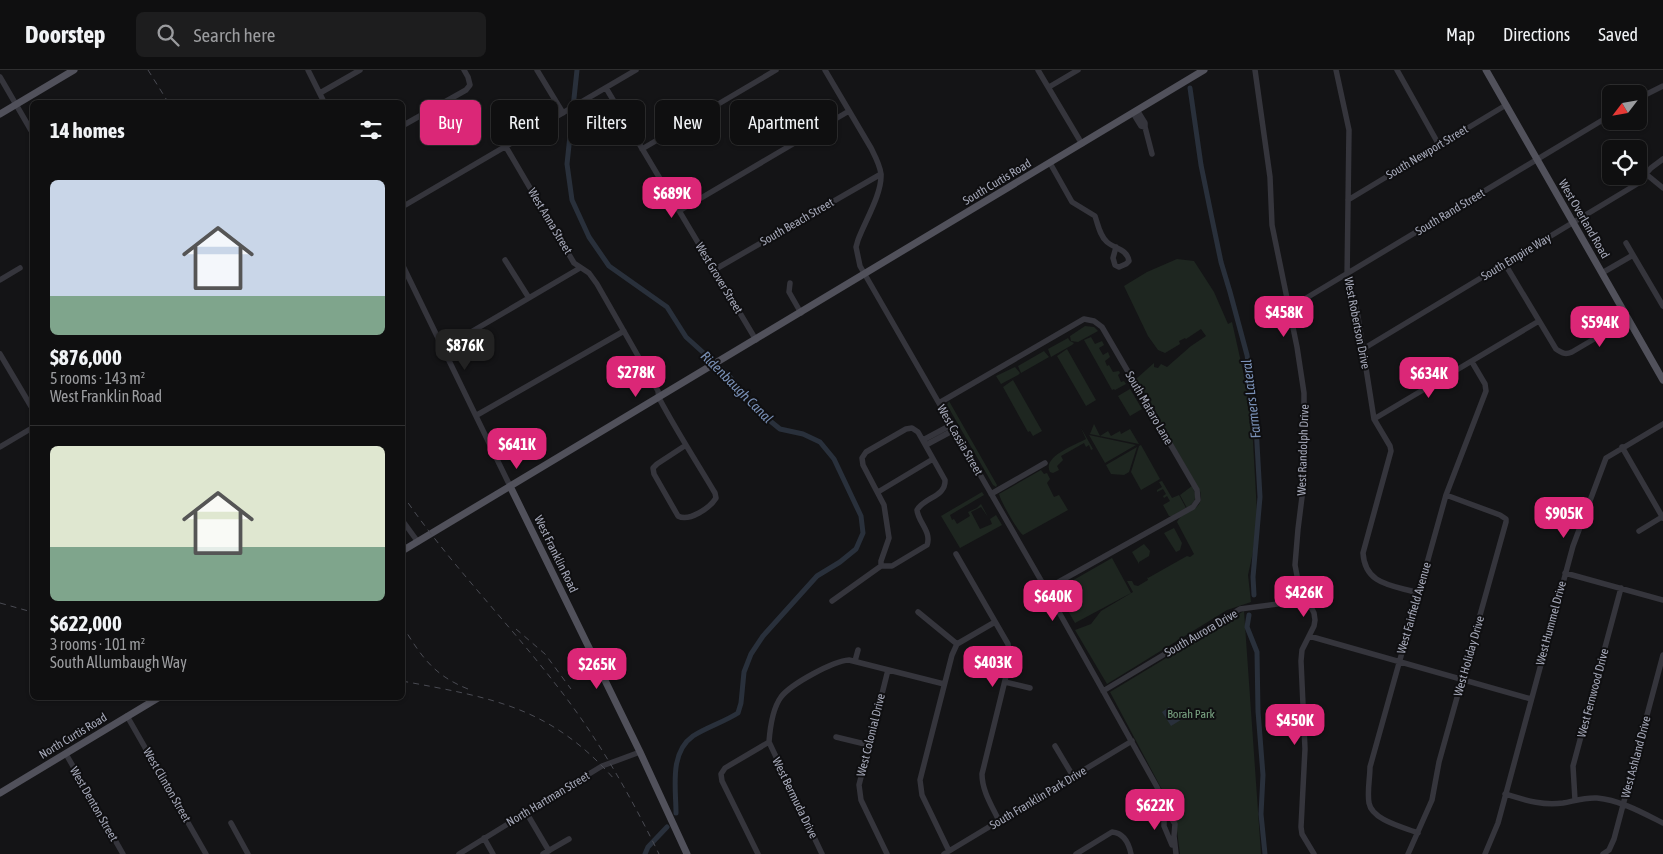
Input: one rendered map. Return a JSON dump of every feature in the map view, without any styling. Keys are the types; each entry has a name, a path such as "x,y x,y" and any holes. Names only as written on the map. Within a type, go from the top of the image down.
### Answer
{"main road":[{"path":"0,114 74,70"},
{"name":"South Curtis Road","path":"418,542 1204,70"},
{"name":"West Overland Road","path":"1486,70 1663,380"},
{"name":"West Franklin Road","path":"510,486 640,752 687,854"},
{"path":"405,550 418,542"},
{"name":"North Curtis Road","path":"0,793 155,700"}],"street":[{"path":"308,70 323,100"},
{"path":"320,94 360,70"},
{"path":"405,124 466,90 470,85 464,70"},
{"path":"537,70 566,112"},
{"path":"642,149 776,70"},
{"path":"825,70 871,148 881,174"},
{"path":"1038,70 1082,144"},
{"path":"1049,87 1078,70"},
{"name":"West Randolph Drive","path":"1255,70 1270,177 1272,226 1297,347 1304,393 1304,481 1295,565 1298,581 1314,613 1315,620 1302,650 1301,661 1305,749 1301,827 1302,834 1314,854"},
{"name":"West Robertson Drive","path":"1336,70 1348,130 1347,280 1358,311 1374,419 1390,446 1391,452 1363,553 1364,562 1371,577 1377,581 1418,593"},
{"path":"1397,70 1438,145"},
{"path":"405,205 633,71"},
{"path":"0,77 30,128"},
{"path":"1648,94 1663,86"},
{"name":"West Grover Street","path":"606,88 756,340"},
{"name":"South Newport Street","path":"1348,200 1506,105"},
{"path":"679,210 849,112"},
{"path":"1135,112 1145,123 1152,154"},
{"name":"South Rand Street","path":"1288,309 1602,120"},
{"name":"West Anna Street","path":"506,147 574,263 593,278 658,391 659,398 715,492 716,498 712,504 688,518 682,519 678,516 654,474 653,468 686,445"},
{"name":"South Empire Way","path":"1647,173 1663,159"},
{"path":"1050,163 1072,202 1095,216 1098,227 1106,242 1116,247"},
{"name":"South Beach Street","path":"714,270 881,174"},
{"name":"West Cassia Street","path":"881,174 878,192 856,247 865,274 1157,787 1175,824 1176,854"},
{"path":"1647,175 1663,188"},
{"name":"South Empire Way","path":"1364,349 1635,185"},
{"path":"1626,243 1663,306"},
{"path":"1602,273 1633,255"},
{"path":"506,260 529,298"},
{"path":"1505,264 1556,348 1564,354 1572,352 1628,319"},
{"path":"0,280 20,268"},
{"path":"442,349 580,268"},
{"name":"West Franklin Road","path":"405,270 510,486"},
{"path":"790,283 789,292 801,313"},
{"name":"South Mataro Lane","path":"939,403 1084,319 1094,321 1102,327 1107,335 1196,490 1198,500 1193,507 1046,589"},
{"path":"1374,419 1539,321"},
{"path":"476,415 624,331"},
{"path":"0,354 30,405"},
{"name":"West Fairfield Avenue","path":"1418,834 1378,817 1371,810 1369,804 1371,760 1446,495 1486,391 1485,384 1472,362"},
{"name":"West Hummel Drive","path":"1485,854 1498,823 1572,546 1606,458 1663,424"},
{"path":"925,443 952,427"},
{"path":"832,601 881,566 892,566 927,544 929,537 918,517 917,510 921,504 941,491 946,483 925,443 915,429 912,428 906,429 866,452 862,458 863,465 884,505 889,538 881,566"},
{"path":"0,447 30,429"},
{"path":"1622,448 1663,518 1639,531"},
{"path":"878,492 933,459"},
{"path":"991,494 1045,463"},
{"name":"West Holiday Drive","path":"1408,854 1432,800 1439,762 1506,522 1506,519 1500,514 1446,495"},
{"path":"405,524 418,542"},
{"path":"956,554 1008,644 1010,652 1005,682 982,774 984,790 999,821"},
{"path":"1565,573 1663,600"},
{"name":"West Fernwood Drive","path":"1575,800 1573,766 1621,588"},
{"name":"South Aurora Drive","path":"1103,691 1240,609 1307,600"},
{"path":"918,612 957,644"},
{"path":"946,852 922,795 920,780 944,684 957,644 995,622"},
{"path":"1309,636 1531,699"},
{"path":"855,662 858,650"},
{"name":"West Ashland Drive","path":"1603,854 1612,845 1663,656"},
{"path":"755,853 722,781 721,774 725,768 769,742 776,706 780,698 787,691 833,663 840,661 855,662 944,684"},
{"name":"West Colonial Drive","path":"887,854 860,800 859,785 888,670"},
{"path":"1005,682 1030,688"},
{"name":"West Clinton Street","path":"127,716 206,854"},
{"path":"836,737 869,745"},
{"name":"South Franklin Park Drive","path":"946,852 1132,741"},
{"name":"West Bermuda Drive","path":"769,742 822,854"},
{"path":"1055,746 1073,776"},
{"name":"North Hartman Street","path":"459,854 602,766 640,752"},
{"name":"West Denton Street","path":"66,754 123,854"},
{"path":"1506,794 1536,803 1549,804 1597,798 1623,805 1663,823"},
{"path":"1164,801 1164,826 1176,854"},
{"path":"526,812 546,852 569,839"},
{"path":"231,823 248,854"},
{"path":"1076,854 1112,832 1122,834 1131,854"},
{"path":"484,838 493,854"}],"green space":[{"path":"1177,259 1194,261 1214,292 1228,324 1232,322 1251,407 1257,513 1253,552 1248,575 1251,602 1227,610 1107,684 1075,630 1091,624 1101,611 1133,592 1127,581 1132,581 1134,585 1138,586 1148,580 1147,577 1194,554 1177,522 1200,503 1200,491 1136,379 1154,363 1154,367 1158,368 1161,364 1167,367 1191,346 1206,336 1201,329 1186,339 1179,341 1180,344 1165,353 1158,350 1148,336 1124,286 1147,272"},
{"path":"1085,326 1094,327 1098,331 1078,342 1071,341 1070,336"},
{"path":"1091,337 1095,344 1102,341 1104,345 1099,348 1103,355 1108,352 1110,357 1105,361 1107,366 1109,365 1113,372 1119,371 1118,375 1121,382 1124,381 1126,384 1112,390 1084,340"},
{"path":"1068,338 1074,343 1051,357 1048,349"},
{"path":"1067,349 1096,400 1086,406 1057,356"},
{"path":"1044,351 1049,357 1021,373 1018,366"},
{"path":"1015,367 1020,373 1001,384 996,376"},
{"path":"1013,380 1042,431 1033,436 1030,431 1028,432 1003,387"},
{"path":"1130,389 1142,409 1130,416 1118,396"},
{"path":"949,401 997,485 996,487 993,485 947,405"},
{"path":"1094,424 1100,436 1108,431 1111,436 1120,431 1121,434 1130,429 1139,444 1090,434"},
{"path":"1081,428 1093,449 1091,450 1089,445 1086,447 1084,443 1061,456 1063,460 1057,466 1059,470 1053,473 1050,472 1050,462 1054,457 1086,439"},
{"path":"1089,435 1136,445 1105,463"},
{"path":"1141,445 1160,479 1141,490 1131,472 1139,446"},
{"path":"1137,447 1129,472 1124,475 1111,474 1106,465"},
{"path":"1041,470 1044,474 1047,473 1050,479 1047,483 1054,497 1059,495 1068,510 1023,535 1017,528 999,494"},
{"path":"1162,481 1172,498 1179,495 1186,508 1172,516 1169,516 1163,505 1170,501 1167,496 1164,498 1163,496 1166,494 1163,489 1157,492 1162,487 1159,482"},
{"path":"1192,486 1195,498 1193,503 1187,508 1180,495"},
{"path":"982,492 984,495 950,515 952,520 954,519 957,524 970,516 968,512 981,504 988,517 981,507 971,512 980,529 992,524 990,519 996,515 1002,525 960,548 941,516"},
{"path":"1174,528 1182,543 1180,550 1176,552 1164,533"},
{"path":"1144,544 1150,551 1149,556 1139,562 1139,564 1132,552"},
{"path":"1112,558 1131,593 1075,623 1056,590"},
{"name":"Borah Park","path":"1244,611 1261,854 1180,854 1174,807 1167,799 1110,692"}],"shaded area":[{"path":"1169,707 1172,714 1180,710 1184,718 1171,726 1162,712"}],"waterway":[{"name":"Ridenbaugh Canal","path":"577,70 567,164 572,200 589,237 609,266 667,307 686,337 728,375 764,416 780,429 803,434 820,442 834,459 861,516 863,533 856,549 840,562 817,576 763,636 751,654 744,672 741,703 738,713 698,733 685,743 677,761 675,782 676,813"},
{"name":"Farmers Lateral","path":"1190,88 1201,165 1221,262 1247,355 1255,408 1260,497 1253,577 1254,595"},
{"name":"Farmers Lateral","path":"1249,615 1247,627 1257,652 1258,711 1263,775 1261,814 1265,854"},
{"name":"Ridenbaugh Canal","path":"645,854 648,847 667,827"}],"railway":[{"path":"148,70 167,100"},
{"path":"405,498 439,544 538,662 572,706 612,767 637,810 659,854"},
{"path":"0,603 30,611"},
{"path":"516,629 545,654 571,689"},
{"path":"405,630 415,646 437,671 456,684 468,689"},
{"path":"405,682 465,693 493,701 543,721 568,736 591,755 615,780"}]}
